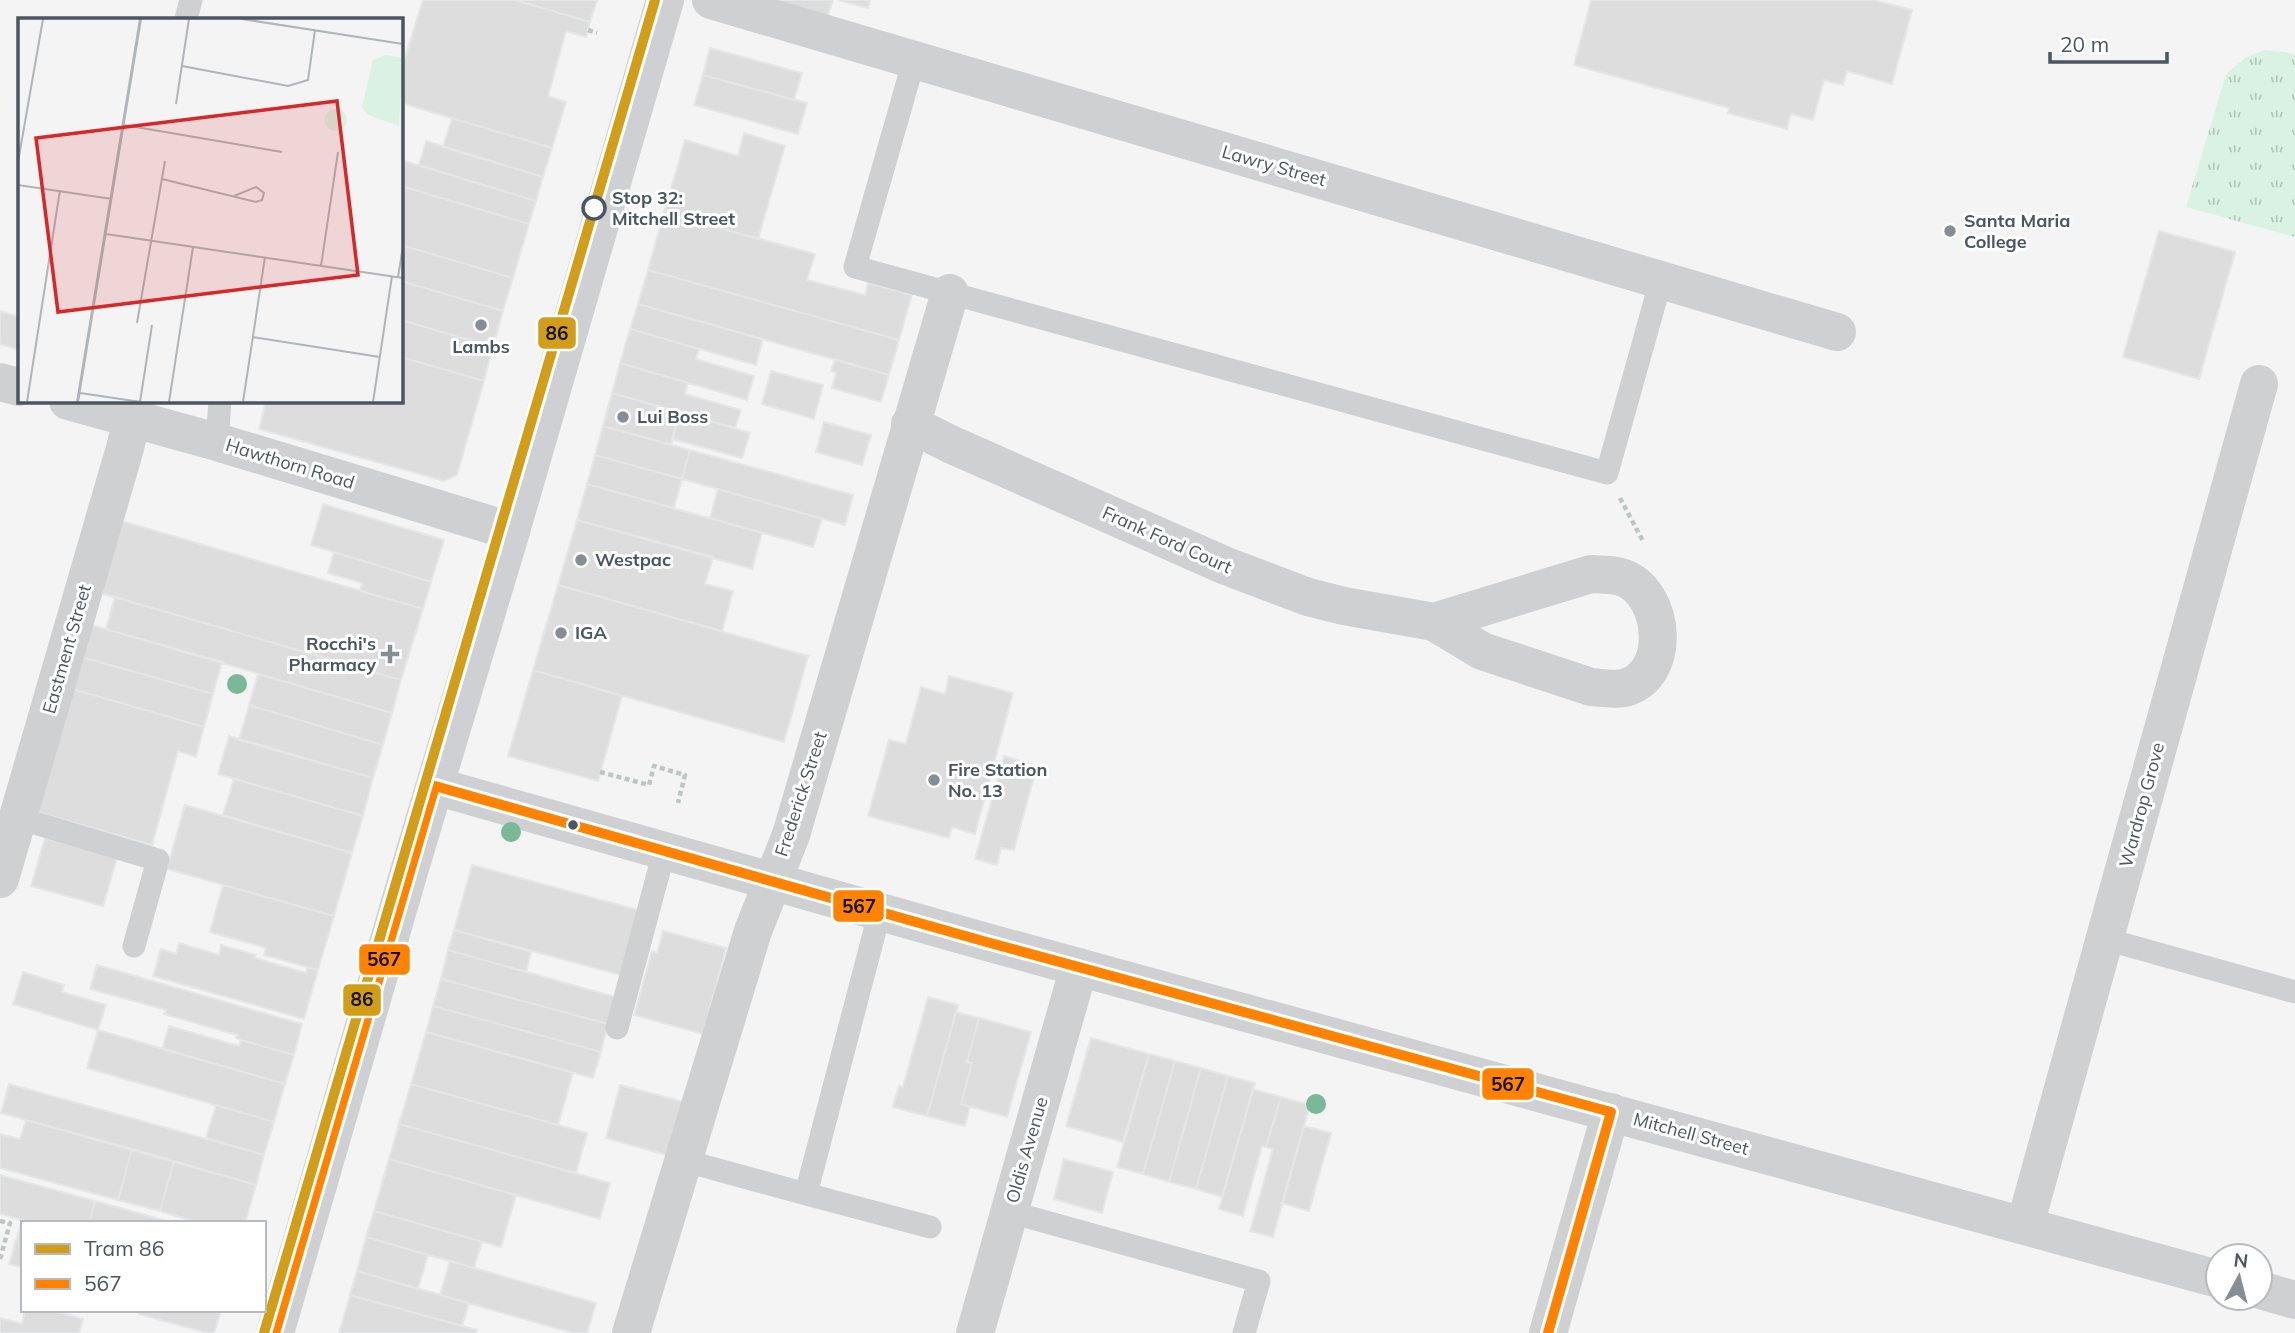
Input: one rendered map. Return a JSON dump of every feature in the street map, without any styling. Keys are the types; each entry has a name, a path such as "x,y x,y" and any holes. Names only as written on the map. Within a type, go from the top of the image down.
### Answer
{"main road":[{"path":"275,1333 665,0"}],"street":[{"name":"Lawry Street","path":"711,0 1837,332"},
{"name":"Frederick Street","path":"631,1333 753,931 791,835 950,293"},
{"path":"0,382 18,387"},
{"name":"Wardrop Grove","path":"2025,1225 2259,384"},
{"name":"Hawthorn Road","path":"72,402 217,442 511,531"},
{"name":"Eastment Street","path":"0,879 132,418"},
{"name":"Frank Ford Court","path":"910,424 1151,533 1270,583 1344,606 1434,622 1482,651 1591,687 1626,688 1641,679 1652,664 1658,647 1659,626 1652,606 1641,591 1626,579 1607,575 1591,575 1434,622"},
{"name":"Mitchell Street","path":"435,786 1079,967 2204,1275"},
{"name":"Oldis Avenue","path":"975,1333 1079,967"},
{"path":"1548,1333 1611,1112"},
{"path":"2274,1294 2295,1300"}],"lane":[{"path":"186,18 191,0"},
{"path":"914,60 855,267 1607,472 1661,280"},
{"path":"217,442 220,402"},
{"path":"18,818 158,860 134,946"},
{"path":"617,1028 664,852"},
{"path":"806,1194 880,911"},
{"path":"2105,939 2295,992"},
{"path":"682,1160 930,1227"},
{"path":"1010,1212 1259,1281 1244,1333"}],"path":[{"path":"588,30 597,33"},
{"path":"1607,472 1651,557 1641,591"},
{"path":"600,772 649,785 654,766 685,775 678,803"},
{"path":"0,1221 10,1223 0,1259"}],"green space":[{"path":"2264,50 2295,55 2295,237 2186,207 2226,74 2245,58"}],"building":[{"path":"423,0 515,0 590,22 586,37 566,31 548,96 566,102 552,148 402,103 402,67"},
{"path":"515,0 597,0 590,22"},
{"path":"770,0 833,0 827,18"},
{"path":"838,0 870,0 868,8"},
{"path":"1591,0 1874,0 1912,10 1892,84 1847,71 1843,85 1824,80 1813,120 1791,114 1787,129 1728,113 1729,108 1574,65"},
{"path":"710,48 802,73 794,100 703,75"},
{"path":"703,75 807,103 798,134 694,105"},
{"path":"452,118 552,148 543,177 443,147"},
{"path":"744,133 785,146 758,239 664,213 685,140 738,156"},
{"path":"426,141 543,177 536,201 419,165"},
{"path":"402,160 536,201 529,224 402,186"},
{"path":"402,186 529,224 513,278 402,245"},
{"path":"664,213 815,254 807,280 865,295 868,283 912,295 899,340 648,270"},
{"path":"2159,231 2235,252 2199,379 2123,357"},
{"path":"402,245 513,278 503,311 402,281"},
{"path":"648,270 899,340 889,375 638,304"},
{"path":"402,281 503,311 493,347 402,320"},
{"path":"638,304 763,339 756,365 630,329"},
{"path":"0,311 18,317 18,350 0,344"},
{"path":"402,320 493,347 484,381 402,357"},
{"path":"630,329 699,349 696,359 754,376 747,400 620,363"},
{"path":"402,357 484,381 457,475 444,481 259,429 266,402 402,402"},
{"path":"835,359 889,375 881,402 832,388 836,373 831,371"},
{"path":"620,363 688,383 685,394 741,410 735,428 612,393"},
{"path":"771,371 823,385 814,419 762,404"},
{"path":"612,393 680,412 671,445 603,426"},
{"path":"680,412 750,433 742,458 672,439"},
{"path":"824,422 871,435 862,465 816,452"},
{"path":"603,426 690,450 682,479 595,455"},
{"path":"690,450 853,495 845,525 682,479"},
{"path":"595,455 682,479 674,508 587,484"},
{"path":"587,484 762,533 752,569 577,520"},
{"path":"718,489 822,519 813,547 710,518"},
{"path":"323,504 444,540 431,582 311,545"},
{"path":"118,520 423,609 401,680 97,592"},
{"path":"577,520 713,557 705,584 733,591 722,631 558,585"},
{"path":"334,552 431,582 423,609 360,591 362,583 328,573"},
{"path":"558,585 808,656 784,742 533,670"},
{"path":"115,597 401,680 392,713 106,629"},
{"path":"88,624 222,662 213,694 78,656"},
{"path":"78,656 213,694 204,727 69,688"},
{"path":"533,670 622,696 598,781 508,756"},
{"path":"258,674 392,713 383,745 249,705"},
{"name":"Fire Station No. 13","path":"949,676 1013,693 975,834 952,827 949,838 868,816 889,740 906,744 921,687 945,694"},
{"path":"69,688 204,727 196,757 178,751 152,845 33,811"},
{"path":"249,705 383,745 373,778 239,740"},
{"path":"229,736 373,778 363,816 218,774"},
{"path":"1004,756 1037,766 1014,850 1001,848 997,865 975,859"},
{"path":"234,779 363,816 352,853 223,815"},
{"path":"185,805 352,853 334,916 167,869"},
{"path":"45,838 117,858 103,906 31,886"},
{"path":"472,865 638,910 621,975 454,930"},
{"path":"223,885 334,916 318,970 264,955 266,948 210,932"},
{"path":"454,930 531,952 526,972 448,950"},
{"path":"663,931 726,948 703,1034 634,1015 652,951 657,953"},
{"path":"179,943 219,955 221,945 306,973 307,967 318,970 304,1019 153,976 161,949 176,954"},
{"path":"448,950 615,997 608,1024 441,979"},
{"path":"97,965 302,1024 294,1055 164,1014 166,1010 90,989"},
{"path":"23,972 64,985 62,992 106,1005 98,1030 13,1004"},
{"path":"441,979 608,1024 601,1052 433,1006"},
{"path":"928,997 958,1005 927,1116 893,1107 899,1086 903,1087"},
{"path":"433,1006 601,1052 593,1078 426,1032"},
{"path":"956,1012 979,1018 967,1062 972,1063 961,1104 970,1107 965,1126 927,1116"},
{"path":"979,1018 1031,1032 1007,1117 961,1104 972,1063 967,1062"},
{"path":"169,1026 239,1046 241,1040 294,1055 285,1084 162,1049"},
{"path":"98,1030 285,1084 274,1122 87,1068"},
{"path":"426,1032 573,1073 558,1125 411,1084"},
{"path":"1091,1038 1149,1054 1123,1142 1066,1126"},
{"path":"1149,1054 1175,1061 1143,1174 1117,1167"},
{"path":"1175,1061 1201,1068 1169,1182 1143,1174"},
{"path":"1201,1068 1228,1076 1196,1189 1169,1182"},
{"path":"1228,1076 1255,1083 1222,1197 1196,1189"},
{"path":"9,1084 264,1155 256,1185 1,1113"},
{"path":"411,1084 587,1133 576,1173 399,1124"},
{"path":"620,1085 684,1102 670,1156 606,1138"},
{"path":"1253,1089 1281,1097 1266,1147 1262,1146 1243,1216 1219,1209"},
{"path":"1281,1097 1310,1105 1273,1237 1250,1231 1273,1149 1266,1147"},
{"path":"216,1105 274,1122 264,1155 206,1138"},
{"path":"26,1120 132,1149 118,1200 0,1168 0,1134 20,1139"},
{"path":"399,1124 610,1183 600,1219 389,1159"},
{"path":"1304,1126 1331,1133 1309,1211 1282,1203"},
{"path":"132,1149 174,1161 160,1211 118,1200"},
{"path":"389,1159 516,1195 501,1247 374,1211"},
{"path":"1064,1159 1113,1172 1102,1213 1054,1199"},
{"path":"174,1161 256,1185 246,1221 189,1221 160,1211"},
{"path":"0,1175 95,1201 90,1221 25,1221 0,1214"},
{"path":"95,1201 167,1221 90,1221"},
{"path":"374,1211 482,1242 474,1268 366,1237"},
{"path":"21,1223 21,1267 9,1264"},
{"path":"366,1237 428,1255 418,1289 357,1271"},
{"path":"450,1261 596,1303 587,1333 573,1333 440,1295"},
{"path":"357,1271 469,1303 462,1326 350,1295"},
{"path":"350,1295 477,1330 476,1333 339,1333"},
{"path":"25,1312 59,1312 83,1319 79,1333 0,1333 0,1318 22,1324"},
{"path":"140,1312 220,1312 214,1333"}],"tram line":[{"name":"86","path":"264,1333 655,0"}],"transit line":[{"name":"567","path":"275,1333 435,786 983,941 1611,1112 1548,1333"}],"place":[{"name":"Stop 32: Mitchell Street","path":"594,208"},
{"name":"Santa Maria College","path":"1950,231"},
{"name":"Lambs","path":"481,325"},
{"name":"Lui Boss","path":"623,417"},
{"name":"Westpac","path":"581,560"},
{"name":"IGA","path":"561,633"},
{"name":"Rocchi's Pharmacy","path":"390,654"},
{"name":"Fire Station No. 13","path":"934,780"}]}
